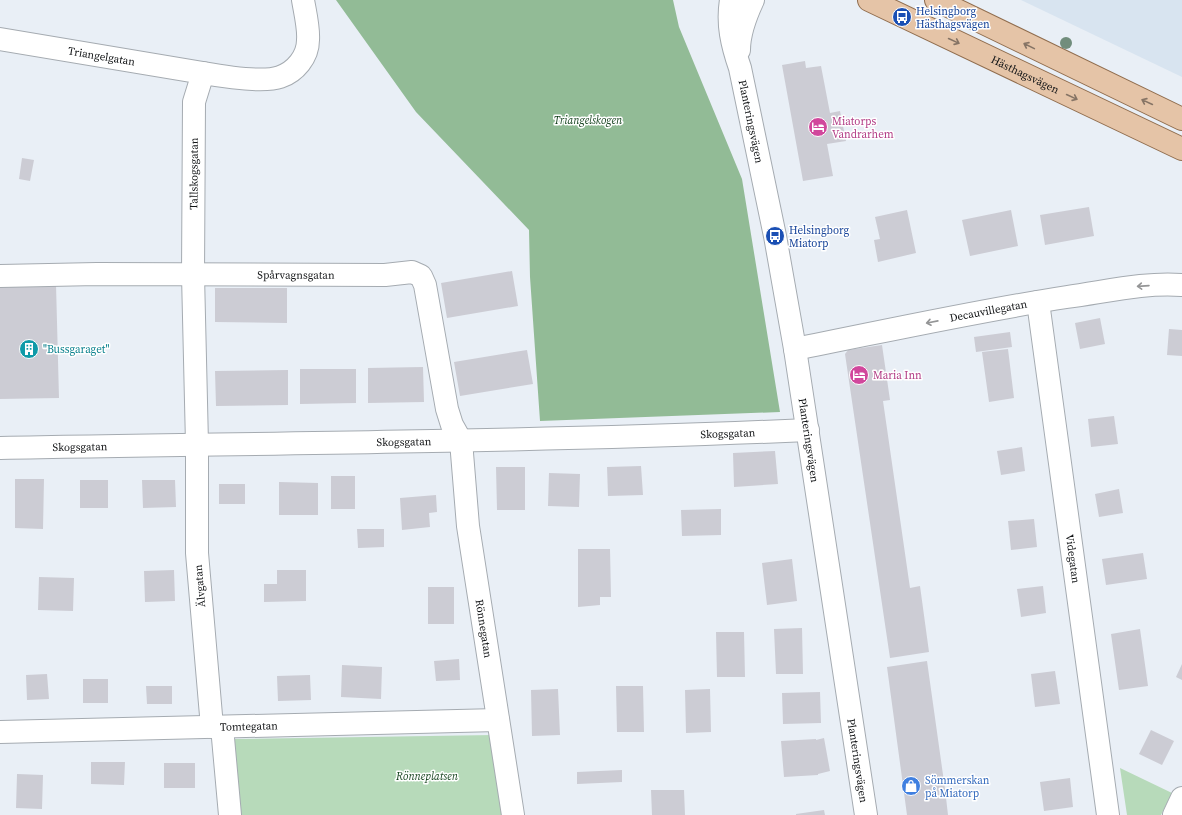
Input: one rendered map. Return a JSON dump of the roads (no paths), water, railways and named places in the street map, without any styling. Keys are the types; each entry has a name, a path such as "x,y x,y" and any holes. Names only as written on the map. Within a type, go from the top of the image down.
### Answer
{"main road":[{"name":"Hästhagsvägen","path":"869,0 1182,150"},
{"path":"936,0 960,5 1182,118"}],"street":[{"path":"203,72 228,77 264,79 279,78 294,69 304,57 308,40 303,0"},
{"name":"Planteringsvägen","path":"731,0 729,29 733,49 740,68 775,236 795,349 866,815"},
{"name":"Planteringsvägen","path":"740,68 740,36 753,0"},
{"name":"Triangelgatan","path":"0,39 203,72"},
{"name":"Tallskogsgatan","path":"197,444 194,275 194,102 203,72"},
{"name":"Spårvagnsgatan","path":"0,276 97,282 152,282 194,275 385,275 412,272 421,276 425,285 447,409 452,425 461,441"},
{"name":"Decauvillegatan","path":"795,349 1038,302 1136,287 1169,284 1182,285"},
{"name":"Videgatan","path":"1038,302 1108,815"},
{"name":"Skogsgatan","path":"0,448 461,441 808,430"},
{"name":"Rönnegatan","path":"461,441 468,526 513,815"},
{"name":"Älvgatan","path":"197,444 197,553 217,727 230,815"},
{"name":"Tomtegatan","path":"0,732 498,720"},
{"path":"1174,815 1182,798"}],"place":[{"name":"Helsingborg Hästhagsvägen","path":"902,17"},
{"name":"Miatorps Vandrarhem","path":"818,127"},
{"name":"Helsingborg Miatorp","path":"775,236"},
{"name":"\"Bussgaraget\"","path":"29,349"},
{"name":"Maria Inn","path":"859,375"},
{"name":"Sömmerskan på Miatorp","path":"911,786"}],"park label":[{"name":"Triangelskogen","path":"588,120"},
{"name":"Rönneplatsen","path":"427,776"}]}
